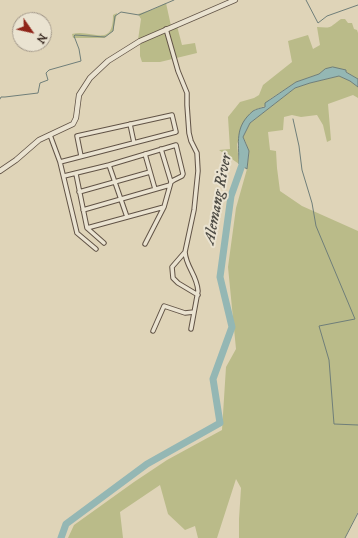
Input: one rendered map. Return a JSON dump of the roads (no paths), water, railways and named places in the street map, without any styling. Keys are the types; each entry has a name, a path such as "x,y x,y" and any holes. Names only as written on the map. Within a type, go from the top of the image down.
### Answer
{"street":[{"path":"0,171 16,160 39,140 75,122 79,95 90,78 104,64 140,41 235,0"},
{"path":"166,30 178,71 187,93 186,105 189,133 197,153 198,171 194,210 185,252 186,258 197,281 198,295 191,329"},
{"path":"60,162 176,132 172,114 77,136 81,156"},
{"path":"130,124 134,143"},
{"path":"50,135 64,176 77,233 96,249"},
{"path":"64,176 109,165 176,145 183,174 171,184 164,207 145,244"},
{"path":"161,149 171,184"},
{"path":"145,154 155,189"},
{"path":"109,165 127,217"},
{"path":"79,192 150,172"},
{"path":"76,174 87,228 104,243"},
{"path":"83,210 171,184"},
{"path":"87,228 164,207"},
{"path":"185,252 172,267 173,278 178,283 198,295"},
{"path":"152,332 164,306 185,313 194,312"}],"water":[{"path":"333,67 346,70 346,72 358,79 358,87 339,76 295,88 250,123 243,137 249,151 247,169 239,164 238,142 240,129 247,117 254,110 265,107 265,103 296,82 319,74 325,69"}],"waterway":[{"path":"0,99 1,97 38,93 40,83 48,80 46,73 49,70 81,61 75,35 105,37 113,31 115,16 121,12 139,15 174,0"},
{"path":"306,0 318,23 327,16 358,5"},
{"path":"293,119 299,146 302,170 312,203 316,226 355,319 319,326 329,360 334,424 358,425"},
{"name":"Alemang River","path":"61,538 66,524 147,464 220,423 213,379 232,327 220,277 231,196 242,165 243,156"},
{"path":"345,538 358,513"}]}
